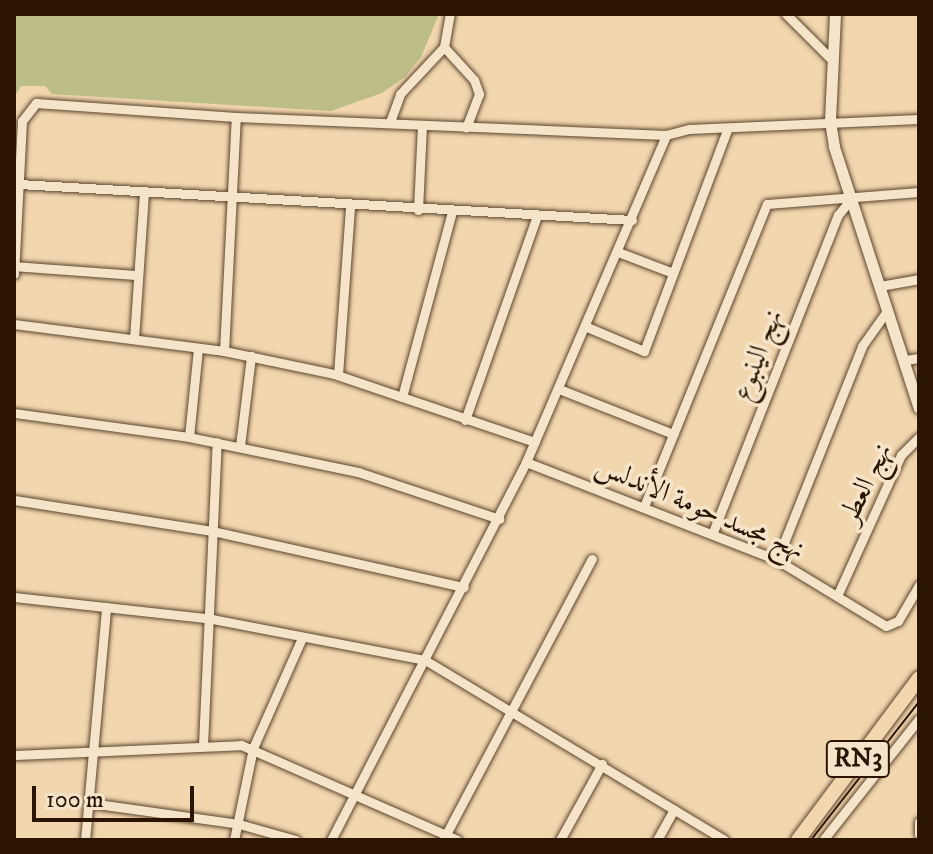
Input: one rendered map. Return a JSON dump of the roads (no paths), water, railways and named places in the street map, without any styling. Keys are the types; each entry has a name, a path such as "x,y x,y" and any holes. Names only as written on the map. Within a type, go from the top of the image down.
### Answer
{"main road":[{"name":"RN3","path":"798,840 919,678"}],"street":[{"path":"390,122 400,94 444,47 450,14"},
{"path":"786,14 832,60"},
{"path":"835,14 830,121 919,408"},
{"path":"444,47 479,94 466,128"},
{"path":"14,274 24,113 36,103 236,117 666,135 830,121 919,119"},
{"path":"224,351 236,117"},
{"path":"418,210 422,125"},
{"path":"587,327 644,351 727,130"},
{"path":"331,840 499,519 587,327 666,135"},
{"path":"19,184 144,194 632,220"},
{"path":"645,504 767,204 919,192"},
{"path":"134,339 144,194"},
{"name":"نهج الينبوع","path":"713,532 838,215 852,198"},
{"path":"338,375 350,206"},
{"path":"402,397 452,212"},
{"path":"465,420 537,216"},
{"path":"618,252 673,273"},
{"path":"14,266 138,275"},
{"path":"880,286 919,279"},
{"path":"777,560 862,346 887,311"},
{"path":"14,324 224,351 338,375 535,442"},
{"path":"189,437 198,348"},
{"path":"240,446 251,356"},
{"path":"905,360 919,358"},
{"path":"559,389 673,434"},
{"path":"14,413 240,446 358,472 499,519"},
{"name":"نهج العطر","path":"837,596 901,455 919,437"},
{"path":"203,745 212,619 217,442"},
{"name":"نهج مجسد حومة الأندلس","path":"526,462 645,504 777,560 886,626 898,621 919,585"},
{"path":"14,500 213,531 464,587"},
{"path":"444,837 592,559"},
{"path":"14,597 212,619 425,660 724,840"},
{"path":"85,840 96,749 106,607"},
{"path":"234,840 253,748 302,638"},
{"path":"823,840 919,719"},
{"path":"14,755 203,745 253,748 444,837 457,840"},
{"path":"560,840 602,764"},
{"path":"90,803 239,824 296,840"},
{"path":"657,840 674,809"},
{"path":"919,822 919,834"},
{"path":"832,825 836,840"}],"tram line":[{"path":"811,840 919,702"}]}
